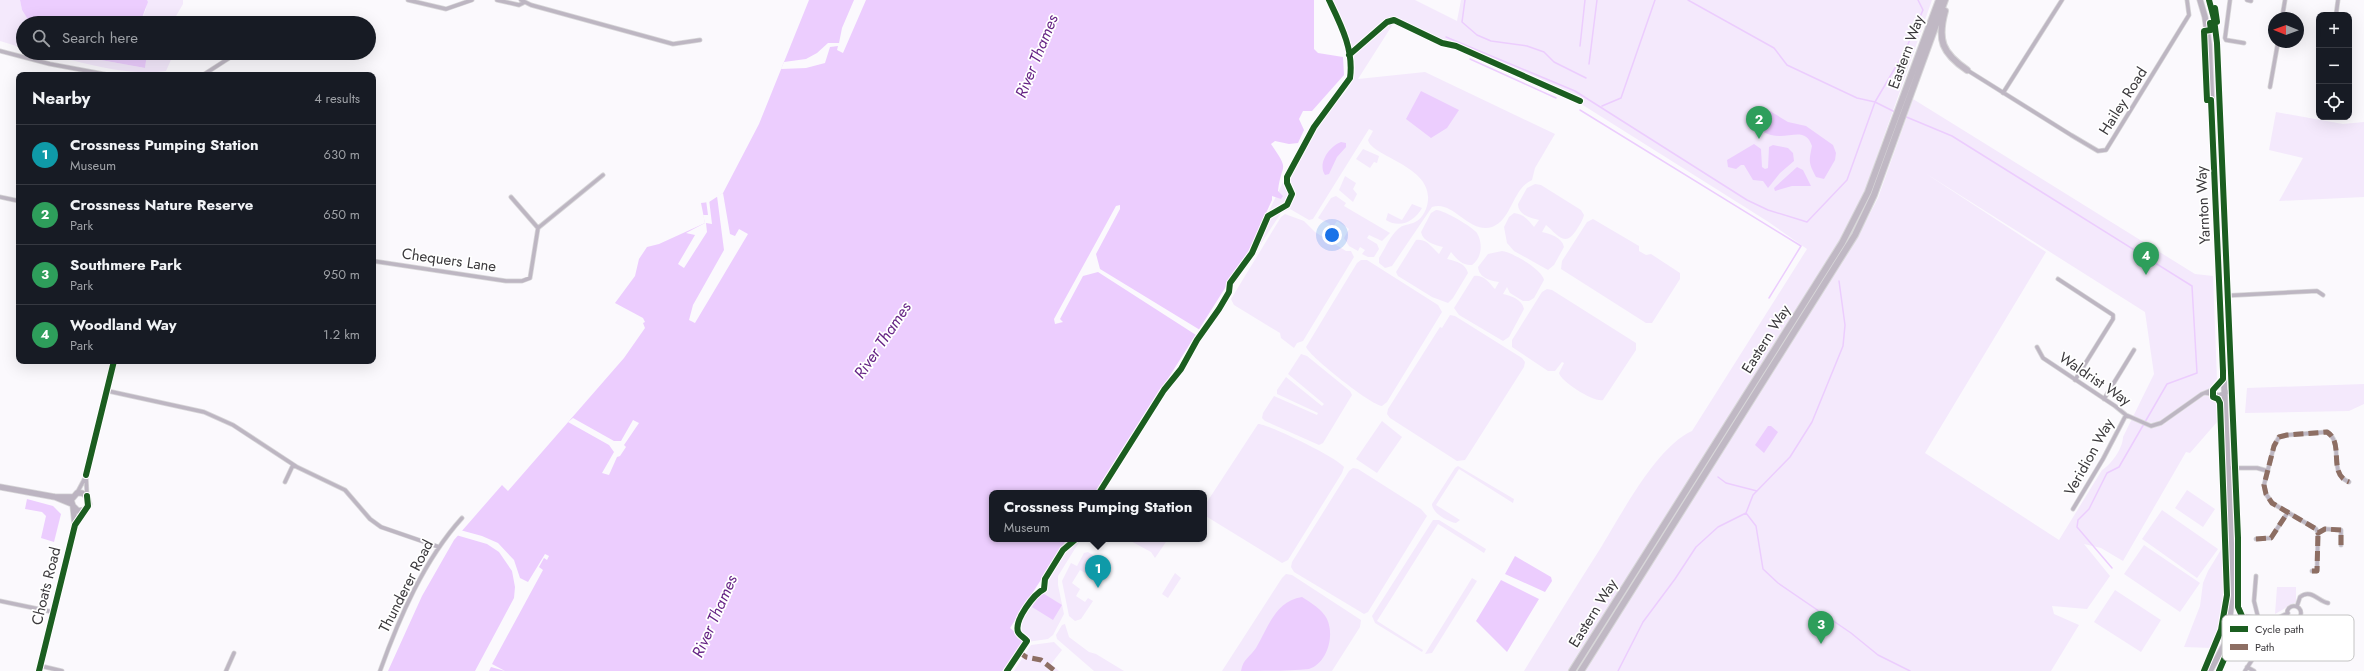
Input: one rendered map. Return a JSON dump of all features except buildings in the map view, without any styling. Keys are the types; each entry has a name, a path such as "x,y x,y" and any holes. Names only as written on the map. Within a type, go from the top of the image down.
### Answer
{"main road":[{"name":"Eastern Way","path":"1572,671 1842,243 1868,192 1939,0"},
{"name":"Eastern Way","path":"1581,671 1855,235 1874,195 1947,0"},
{"path":"1947,0 1942,24 1943,46 1952,60 1967,70"}],"street":[{"path":"408,0 441,8 456,7 472,0"},
{"path":"456,7 460,0"},
{"path":"497,0 519,5 522,1 530,5 673,44 700,40"},
{"path":"530,5 531,0"},
{"path":"2003,93 2062,0"},
{"name":"Hailey Road","path":"1967,70 2098,151 2106,150 2189,15 2187,0"},
{"name":"Yarnton Way","path":"2200,0 2205,17 2208,45 2232,561 2230,615"},
{"name":"Yarnton Way","path":"2209,0 2216,26 2239,610 2242,615"},
{"path":"2230,0 2225,38 2226,40 2244,43"},
{"path":"2283,12 2285,0"},
{"path":"2336,12 2338,0"},
{"path":"2270,87 2277,48"},
{"path":"0,51 16,55"},
{"path":"35,60 93,72"},
{"path":"208,72 226,60"},
{"path":"511,196 538,228 602,175"},
{"path":"0,197 16,200"},
{"name":"Chequers Lane","path":"376,261 522,282 530,278 532,273 538,228"},
{"path":"2058,279 2113,315 2113,319 2075,380"},
{"path":"2220,296 2317,291 2322,295"},
{"name":"Waldrist Way","path":"2037,347 2043,358 2104,398 2126,415 2151,426 2161,423 2214,389 2223,379"},
{"path":"2104,398 2134,350"},
{"path":"72,505 75,495 86,475 108,391 113,364"},
{"path":"2214,389 2223,392"},
{"path":"108,391 204,412 233,425 293,465 345,490 370,519 381,527 439,547"},
{"path":"2206,393 2219,395 2223,392 2231,391"},
{"name":"Veridion Way","path":"2073,509 2103,460 2126,415"},
{"path":"2312,571 2317,571 2318,533 2316,529 2272,503 2266,494 2264,485 2276,441 2279,437 2322,431 2333,438 2339,474 2343,480 2349,482"},
{"path":"285,482 293,465"},
{"path":"2227,468 2257,468 2268,471"},
{"path":"0,487 55,497 72,505 78,511 85,510 89,504 86,475"},
{"path":"55,497 82,493 87,496"},
{"name":"Choats Road","path":"72,505 75,525"},
{"name":"Choats Road","path":"40,669 75,525 85,510"},
{"path":"2256,539 2271,538 2288,512"},
{"name":"Thunderer Road","path":"380,671 396,628 439,547 462,518"},
{"path":"2318,533 2325,529 2341,530 2341,545"},
{"path":"2256,576 2254,601 2258,615"},
{"path":"2300,615 2301,613 2297,606 2300,597 2305,594 2315,595 2328,603"},
{"path":"0,601 53,612"},
{"path":"2285,615 2288,614 2290,608 2297,606"},
{"path":"2230,611 2239,610"},
{"name":"Yarnton Way","path":"2210,671 2222,649"},
{"path":"226,671 234,653"},
{"path":"2220,671 2224,661"},
{"path":"2245,671 2251,661"},
{"path":"2247,667 2254,671"},
{"path":"40,669 62,671"}],"shaded area":[{"path":"0,0 20,0 22,10 26,16 16,16 16,46 0,41"},
{"path":"147,0 183,0 183,4 176,16 143,16 146,9"},
{"path":"1332,0 1415,0 1457,21 1461,0 1932,0 1864,193 1840,240 1569,671 1524,671 1640,483 1665,451 1679,439 1692,431 1807,249 1767,221 1578,102 1393,24 1358,79 1425,72 1555,134 1535,168 1532,180 1525,184 1520,190 1504,218 1492,227 1483,228 1476,226 1447,208 1440,206 1432,207 1392,266 1385,268 1379,263 1379,258 1392,235 1401,227 1416,222 1420,219 1426,209 1428,195 1424,183 1415,173 1372,146 1368,140 1373,131 1369,129 1313,219 1309,220 1290,209 1281,213 1230,291 1230,288 1251,255 1269,217 1286,207 1292,199 1293,192 1288,179 1311,134 1320,120 1347,90 1353,79 1354,61 1352,50"},
{"path":"2210,32 2213,32 2217,123 2215,123"},
{"path":"72,60 101,60 145,68 146,60 171,60 166,71 152,72 136,72 104,68"},
{"path":"1913,99 2195,274 2213,276 2217,379 2211,386 2211,399 2216,401 2217,422 2190,453 2186,452 2123,561 2101,548 2084,544 2110,576 2087,609 2052,606 2054,614 2079,625 2051,671 1585,671 1857,238 1878,198","holes":["1925,173 2145,312 2154,374 2123,437 2119,451 2109,464 2102,470 2059,540 1925,453 2046,252"]},
{"path":"2276,112 2343,124 2364,122 2364,197 2279,201 2303,158 2269,150"},
{"path":"1363,149 1379,156 1377,163 1374,162 1370,168 1356,159"},
{"path":"1345,176 1356,183 1353,189 1357,194 1353,202 1339,190"},
{"path":"1285,178 1291,198 1282,207 1267,215"},
{"path":"1535,184 1541,185 1581,210 1584,215 1577,229 1569,238 1561,238 1546,225 1542,232 1558,238 1564,247 1554,265 1548,270 1514,251 1507,243 1504,227 1509,217 1514,213 1523,216 1534,227 1539,220 1529,217 1520,211 1518,204 1527,188"},
{"path":"1336,196 1346,203 1344,206 1390,233 1382,241 1369,235 1367,238 1377,244 1379,249 1374,257 1368,257 1362,254 1365,250 1360,247 1358,251 1349,246 1344,238 1349,229 1337,221 1331,230 1329,229 1330,224 1318,218 1331,198"},
{"path":"1412,204 1422,208 1411,220 1402,224 1397,224 1386,220 1388,213 1402,220"},
{"path":"1436,210 1451,215 1474,230 1479,237 1481,246 1480,254 1472,265 1462,263 1451,252 1447,259 1462,264 1467,269 1468,273 1453,298 1448,303 1432,297 1398,276 1396,272 1416,240 1427,242 1439,254 1443,247 1427,241 1421,232 1431,213"},
{"path":"1285,214 1304,221 1315,232 1346,251 1351,251 1354,257 1303,341 1297,343 1294,348 1281,338 1280,333 1234,305 1231,299 1281,217"},
{"path":"1593,219 1639,246 1639,251 1646,255 1651,254 1680,273 1680,279 1652,323 1646,323 1561,269 1562,261 1587,222"},
{"path":"1502,251 1526,262 1538,271 1544,280 1534,298 1529,301 1523,301 1510,293 1507,287 1503,294 1519,300 1524,309 1509,337 1503,341 1459,315 1454,308 1474,276 1481,276 1495,289 1499,282 1489,280 1483,276 1478,267 1488,254"},
{"path":"1361,260 1367,260 1438,305 1442,312 1387,402 1382,406 1366,398 1341,380 1318,360 1306,347 1357,263"},
{"path":"1547,289 1552,290 1636,343 1636,350 1603,400 1586,395 1561,377 1559,373 1564,363 1562,362 1555,371 1548,371 1512,347 1512,340 1542,292"},
{"path":"1450,315 1455,316 1522,358 1525,362 1524,367 1465,460 1457,461 1390,418 1387,414 1388,409 1440,327 1442,328"},
{"path":"1301,354 1307,356 1350,391 1352,395 1323,443 1319,445 1265,421 1262,418 1263,413 1274,396 1317,415 1318,413 1277,394 1277,390 1286,377 1322,406 1324,404 1288,374"},
{"path":"2364,384 2364,404 2349,411 2245,413 2247,388"},
{"path":"1382,421 1402,437 1377,473 1356,459"},
{"path":"1258,424 1275,429 1303,442 1330,456 1344,467 1342,473 1288,560 1282,563 1207,517 1207,502"},
{"path":"1458,466 1514,499 1513,503 1459,469 1436,505 1460,520 1456,523 1437,514 1432,504 1455,468"},
{"path":"1353,468 1358,469 1421,509 1427,516 1368,612 1364,614 1294,572 1291,567 1292,562 1349,471"},
{"path":"2187,490 2215,509 2203,527 2175,508"},
{"path":"2162,510 2218,549 2197,578 2142,539"},
{"path":"1433,520 1439,520 1486,549 1484,553 1438,524 1377,621 1423,650 1422,652 1375,623 1372,616"},
{"path":"1075,542 1079,542 1058,576 1058,585 1064,614 1053,635 1048,639 1027,642 1029,637 1022,632 1021,623 1040,592 1046,590 1050,576 1058,562"},
{"path":"1133,542 1166,542 1155,558 1151,552"},
{"path":"2144,545 2200,583 2180,612 2124,574"},
{"path":"2222,548 2224,574 2223,598 2219,623 2212,648 2184,647 2200,606 2203,583 2208,571"},
{"path":"1088,552 1096,557 1091,566 1092,568 1089,575 1080,570 1072,583 1080,589 1076,596 1085,602 1088,598 1093,601 1081,619 1075,621 1069,616 1062,581 1071,563 1077,566 1084,553"},
{"path":"1175,573 1181,578 1168,598 1162,594"},
{"path":"1286,574 1292,575 1361,620 1360,627 1332,671 1222,671 1282,578"},
{"path":"1472,578 1477,581 1432,653 1425,654"},
{"path":"2277,587 2296,587 2296,602 2275,614"},
{"path":"2115,590 2161,620 2141,652 2094,622"},
{"path":"1065,624 1069,637 1089,652 1096,654 1124,671 1094,671 1057,639 1056,635 1062,625"},
{"path":"1054,642 1062,650 1051,664 1059,671 1014,671 1031,645"}],"water":[{"path":"20,0 147,0 148,2 143,16 26,16 22,10"},
{"name":"River Thames","path":"809,0 1314,0 1314,49 1318,53 1343,57 1344,75 1312,111 1303,111 1299,119 1304,130 1298,143 1289,144 1275,141 1271,144 1283,164 1278,191 1283,196 1281,199 1272,196 1272,200 1249,250 1098,490 989,490 989,542 1065,542 1010,628 1025,640 1002,671 388,671 422,596 454,540 502,485 508,491 624,358 645,328 643,318 615,303 635,276 639,259 647,247 659,244 705,223 701,203 709,202 723,193 759,124"},
{"path":"101,60 146,60 145,68"},
{"path":"1421,91 1459,110 1447,128 1431,138 1406,119"},
{"path":"1770,111 1788,122 1806,126 1833,145 1836,153 1835,160 1824,179 1816,177 1810,165 1812,146 1808,139 1798,134 1778,136 1770,135 1762,131 1761,122 1763,114"},
{"path":"1341,142 1346,143 1346,147 1337,157 1329,174 1325,175 1323,170 1324,160 1329,151"},
{"path":"1754,144 1761,149 1762,167 1765,169 1768,168 1769,147 1773,145 1788,148 1793,153 1794,161 1780,173 1768,188 1763,181 1753,180 1744,165 1741,165 1736,169 1728,167 1727,160"},
{"path":"1797,167 1803,170 1811,186 1792,186 1775,191 1774,188"},
{"path":"1768,426 1771,426 1778,432 1764,453 1755,445"},
{"path":"27,499 53,506 61,514 54,542 41,538 46,516 42,512 25,509"},
{"path":"1515,556 1551,577 1552,581 1545,592 1505,574"},
{"path":"1501,580 1539,599 1507,652 1476,621"},
{"path":"1041,592 1062,605 1053,620 1032,607"},
{"path":"1302,597 1316,606 1327,619 1330,641 1321,661 1309,669 1284,671 1241,671 1245,661 1256,648 1273,616 1285,604"}],"pier":[{"path":"854,0 866,0 843,53 837,50 838,46 830,47 825,63 806,68 781,69 784,62 806,59 817,53 828,43 839,43 842,28"},
{"path":"723,193 730,234 735,236 739,229 748,234 695,323 689,320 693,305 724,250 717,196"},
{"path":"709,199 712,224 706,223 707,232 684,268 678,264 695,235 686,233 705,223 703,215 708,215 706,200"},
{"path":"1120,205 1120,209 1096,254 1100,269 1200,330 1196,335 1098,272 1083,276 1060,319 1063,322 1055,324 1054,319 1116,206"},
{"path":"573,418 614,441 621,441 633,420 639,423 624,445 626,447 620,456 617,457 609,475 602,473 614,452 609,445 568,422"},
{"path":"460,530 482,536 498,543 514,560 520,578 528,582 545,554 549,556 547,560 544,558 539,567 543,570 492,664 505,671 491,667 489,671 475,671 514,598 515,587 512,571 499,552 487,544 456,535"}],"waterway":[{"path":"1465,0 1462,22 1477,35 1491,41 1527,46 1544,52 1554,62 1586,78"},
{"path":"1580,46 1585,0"},
{"path":"1589,64 1597,0"},
{"path":"1602,106 1621,98 1655,0"},
{"path":"1688,0 1774,48 1787,65 1857,98 1875,102 1895,112"},
{"path":"1446,37 1575,91 1747,200 1768,210 1807,222 1847,180 1875,102 1905,51 1923,10 1918,0"},
{"path":"1470,59 1556,98"},
{"path":"1580,110 1801,246 1769,298"},
{"path":"1904,116 1952,136 2192,286 2197,373 2167,384 2119,467 2107,473 2089,509 2078,520 2077,527 2112,568"},
{"path":"1618,671 1643,622 1675,579 1696,547 1718,527 1746,513 1753,495 1790,457 1812,422 1843,346 1845,325 1839,281"},
{"path":"1718,477 1726,483 1757,491"},
{"path":"1746,513 1756,526 1763,569 1778,583 1851,633 1878,655 1910,671"}],"marked path":[{"path":"2341,545 2341,530 2325,529 2318,533 2316,529 2272,503 2266,494 2264,485 2274,446 2279,437 2327,432 2335,443 2339,472 2342,478 2349,482"},
{"path":"2256,539 2271,538 2288,512"},
{"path":"2312,571 2317,571 2318,533"},
{"path":"1019,652 1026,657 1041,660 1055,671"}],"cycle path":[{"path":"1101,490 1164,390 1181,369 1197,340 1219,309 1229,292 1230,283 1252,253 1268,216 1287,205 1292,194 1287,183 1287,177 1314,127 1350,78 1351,68 1346,38 1329,0"},
{"path":"2209,0 2214,19 2217,43 2238,538 2238,607 2242,615"},
{"path":"2215,8 2217,22 2210,23 2211,30 2204,31 2207,100 2211,100 2223,371 2223,379 2213,390 2213,397 2218,399 2220,403 2227,595 2224,615"},
{"path":"1349,55 1387,22 1394,20 1442,43 1456,46 1580,101"},
{"path":"86,475 113,364"},
{"path":"39,671 75,525 88,506 87,496"},
{"path":"1007,671 1027,641 1018,632 1019,621 1022,614 1035,596 1044,589 1045,579 1063,550 1072,542"},
{"path":"2204,671 2222,624"},
{"path":"2219,671 2223,661"}],"place":[{"name":"Crossness Nature Reserve","path":"1759,139"},
{"name":"Woodland Way","path":"2146,275"},
{"name":"Crossness Pumping Station","path":"1098,588"},
{"name":"Southmere Park","path":"1821,644"}]}
